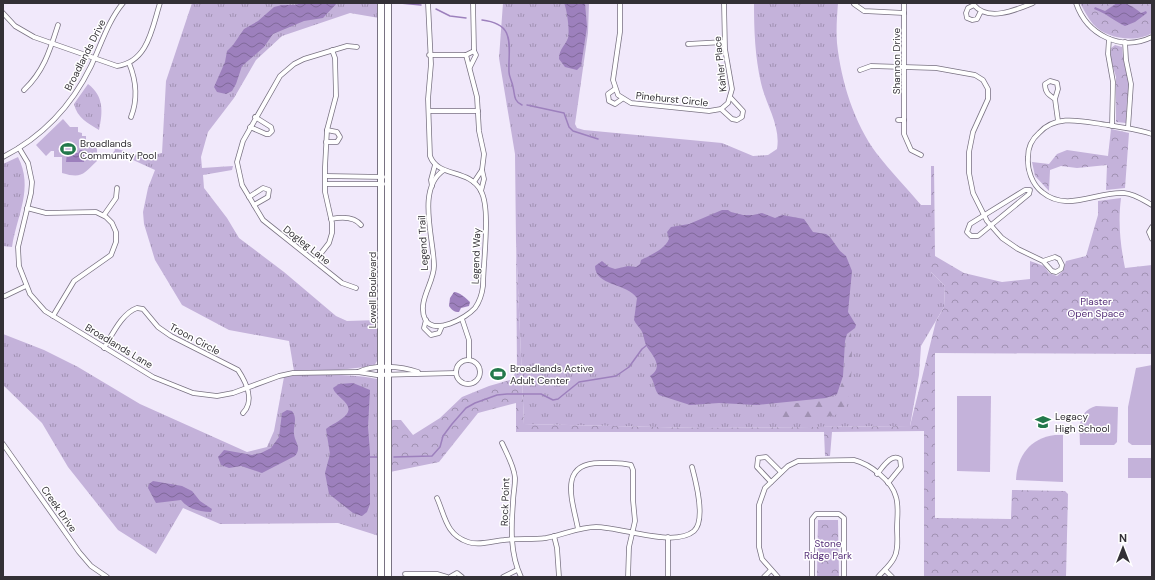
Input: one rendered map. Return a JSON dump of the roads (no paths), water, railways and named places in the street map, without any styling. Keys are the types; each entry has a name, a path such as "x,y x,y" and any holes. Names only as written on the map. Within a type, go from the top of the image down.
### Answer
{"main road":[{"name":"Lowell Boulevard","path":"381,3 388,577"},
{"name":"Lowell Boulevard","path":"384,177 388,3"},
{"name":"Lowell Boulevard","path":"381,577 385,371"}],"street":[{"name":"Broadlands Drive","path":"3,157 19,148 41,131 60,112 82,81 114,17 123,3"},
{"path":"3,12 11,22 25,33 52,44 117,66 129,63 140,56 146,47 160,3"},
{"name":"Legend Trail","path":"428,3 429,55 431,64 429,111 430,150 434,165 431,180 432,186"},
{"name":"Legend Way","path":"470,67 476,55 474,51 473,3"},
{"name":"Pinehurst Circle","path":"620,3 620,32 613,80 615,89 622,99 634,104 709,111 721,109 731,98"},
{"name":"Kahler Place","path":"724,3 724,42 732,87 731,98 742,108 742,117"},
{"name":"Shannon Drive","path":"904,3 904,134 911,150 921,155"},
{"path":"981,11 977,19 972,20 967,18 966,13 968,8 974,4 981,11 990,14 1002,13 1033,3"},
{"path":"1076,3 1083,19 1100,35 1109,39 1125,42 1141,41 1152,37"},
{"path":"854,4 864,11 904,13"},
{"path":"24,90 42,69 58,25"},
{"path":"1109,39 1108,54 1113,82 1112,126"},
{"path":"688,44 724,42"},
{"path":"1125,42 1126,60 1131,84 1128,128"},
{"name":"Dogleg Lane","path":"356,288 342,283 268,224 254,205 239,178 237,162 240,146 255,117 277,79 288,68 299,61 332,50 347,46 357,47"},
{"path":"315,261 331,240 333,228 326,192 326,130 336,104 335,58 332,50"},
{"path":"429,55 466,55 474,51"},
{"name":"Legend Way","path":"466,55 477,97 479,130 484,154 482,170 484,179 481,191"},
{"path":"129,63 135,84 135,104 131,117"},
{"path":"860,70 871,66 939,69 985,78 989,94 973,132 968,162 973,193 990,226 1010,245 1043,261 1052,271 1056,272 1061,269 1062,265 1060,259 1055,257 1043,261"},
{"name":"Pinehurst Circle","path":"615,89 608,94 609,101 615,104 622,99"},
{"path":"1056,99 1058,121"},
{"name":"Pinehurst Circle","path":"721,109 734,120 742,117"},
{"path":"429,111 478,111"},
{"path":"250,127 266,134 269,134 272,131 271,127 255,117"},
{"path":"898,120 904,120"},
{"path":"1152,134 1128,128 1070,120 1058,121 1041,130 1029,148 1028,169 1036,187 1047,196 1059,200 1072,201 1126,193 1138,197 1152,205"},
{"path":"326,130 337,132 340,137 337,142 326,142"},
{"name":"Broadlands Lane","path":"19,148 28,163 31,175 31,193 18,247 19,266 26,286 35,300 53,316 104,348 154,377 193,393 217,396 292,373 358,372 366,375 385,371"},
{"path":"434,165 444,170"},
{"name":"Legend Trail","path":"444,170 438,175 429,195 429,227 434,270 424,304 426,320 424,328 431,335 439,332 442,326 462,319"},
{"name":"Legend Way","path":"444,170 464,176 474,182 481,191 484,200 486,218 483,288 477,305 462,319"},
{"path":"474,182 482,170"},
{"path":"326,176 384,177"},
{"path":"326,184 384,184"},
{"path":"1030,190 1029,194 978,236 971,236 967,232 970,224 983,215 1026,190 1036,187"},
{"path":"104,216 116,198 118,188"},
{"path":"249,197 263,188 269,190 268,197 254,205"},
{"path":"1008,200 1013,207"},
{"path":"27,208 46,213 91,211 104,216 112,223 116,232 116,242 113,251 107,259 74,281 53,316"},
{"path":"331,219 345,217 353,219 361,225"},
{"path":"1152,227 1149,234 1152,239"},
{"path":"5,296 26,286"},
{"path":"104,348 121,321 134,309 141,308 143,303"},
{"name":"Troon Circle","path":"141,308 164,332 236,366 241,374 250,402 248,408 243,413"},
{"path":"462,319 469,340 469,360"},
{"path":"426,320 431,325 442,326"},
{"path":"469,360 478,366 479,373 477,379 471,383 463,382 456,373 460,363 469,360"},
{"name":"Broadlands Lane","path":"358,372 366,368 385,371 420,373 456,373"},
{"name":"Rock Point","path":"502,443 515,479 512,539 513,556 517,570 521,577"},
{"name":"Creek Drive","path":"3,444 5,450 79,552 91,566 107,577"},
{"path":"771,482 757,467 758,458 766,457 781,472"},
{"path":"878,474 892,458 896,457 900,460 901,467 888,483"},
{"path":"778,577 762,559 760,553 759,505 762,494 781,472 788,466 798,461 854,460 866,464 888,483 894,491 897,502 897,546 894,558 878,577"},
{"path":"578,529 570,486 572,475 586,464 624,463 631,465 633,470 635,520 629,547 628,577"},
{"path":"437,498 447,526 460,539 476,544 512,539 536,539 554,536 578,529 598,527 656,537 683,536 690,534 695,530 700,521 692,467"},
{"path":"812,577 812,517 816,514 839,514 844,518 844,577"},
{"path":"554,536 558,548 559,577"},
{"path":"668,537 668,577"},
{"path":"503,577 517,570"},
{"path":"764,577 771,570"},
{"path":"885,570 892,577"},
{"path":"450,577 457,573 462,577"},
{"path":"405,574 438,574 447,577"}],"water":[{"path":"302,3 337,3 323,18 304,21 273,34 264,47 242,66 232,91 226,94 217,92 214,87 225,62 227,51 244,29 258,21 274,7"},
{"path":"564,3 585,3 587,27 581,66 577,70 565,67 559,59 562,48 569,35 568,20"},
{"path":"1117,3 1127,4 1141,13 1146,11 1147,13 1135,22 1125,26 1094,9 1095,7 1105,11"},
{"path":"80,150 84,150 84,162 66,162 67,153 78,153"},
{"path":"722,210 728,210 743,215 762,213 775,218 782,215 804,219 813,232 826,234 846,256 852,271 848,312 856,325 855,328 847,334 845,341 843,376 837,394 826,398 757,405 719,403 690,405 657,393 650,376 654,373 657,365 646,345 642,332 634,320 637,298 626,289 600,277 596,273 595,266 602,261 609,267 615,269 628,266 636,267 640,264 641,260 657,251 667,243 669,239 667,232 671,227 689,224"},
{"path":"454,292 460,294 470,302 469,306 461,308 459,312 456,312 449,306 450,298"},
{"path":"353,383 370,390 368,427 370,452 370,504 367,512 362,516 353,513 329,494 325,473 330,454 326,429 340,420 348,412 347,405 333,388 339,384"},
{"path":"287,410 292,411 295,417 294,434 298,450 295,456 262,473 241,466 229,468 221,465 218,457 224,450 252,455 261,453 271,448 279,437 282,413"},
{"path":"153,481 182,486 192,491 200,501 212,509 211,512 194,509 187,506 181,500 156,503 148,488 149,484"}],"waterway":[{"path":"400,3 421,5"},
{"path":"436,9 450,16 466,18"},
{"path":"482,20 493,22 501,26 506,31 509,45 509,76 513,85 515,97 522,105"},
{"path":"527,105 564,113 569,127 573,131 598,139"},
{"path":"394,457 432,456 440,447 443,436 452,424 466,408 475,403 497,395 507,394 541,394 553,400 558,399 579,382 616,376 629,367 642,349 647,345"},
{"path":"370,457 377,457"}],"place":[{"name":"Broadlands Community Pool","path":"68,149"},
{"name":"Broadlands Active Adult Center","path":"498,374"},
{"name":"Legacy High School","path":"1043,422"}],"park label":[{"name":"Plaster Open Space","path":"1096,306"},
{"name":"Stone Ridge Park","path":"828,548"}]}
